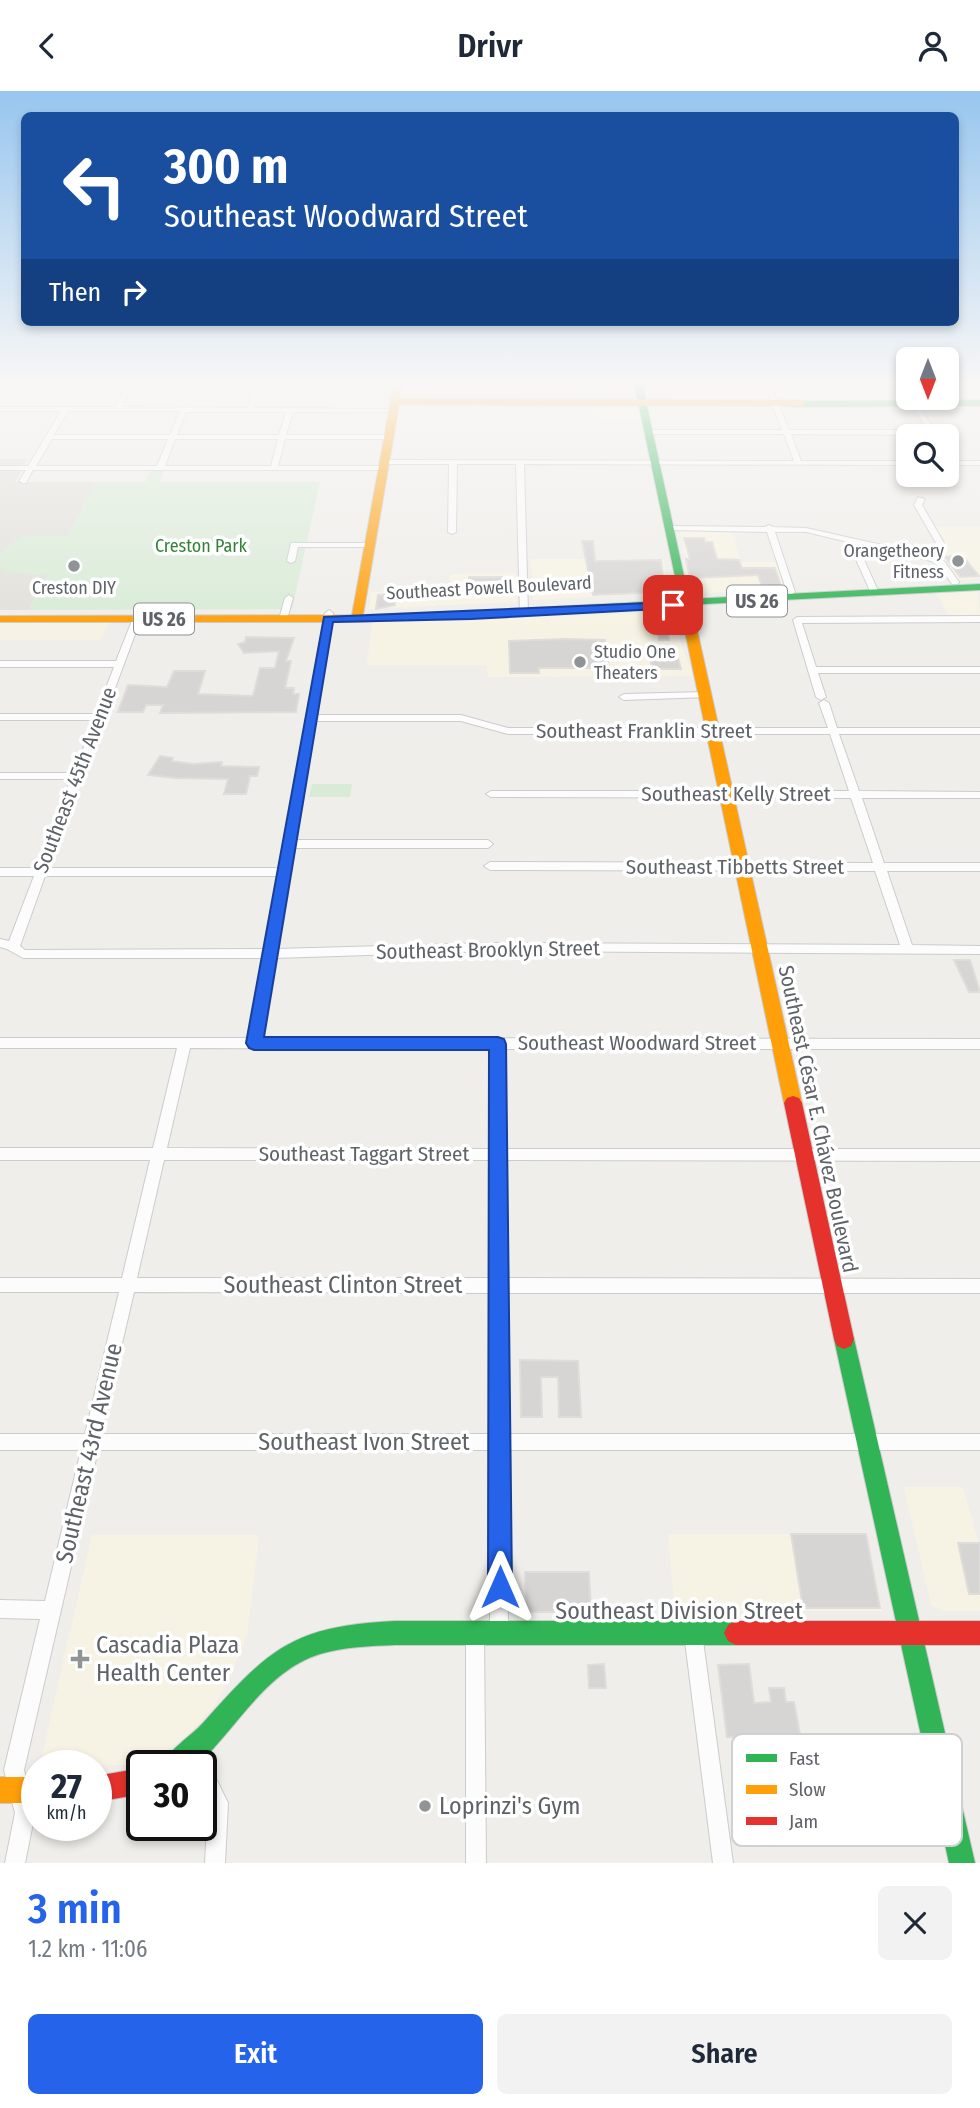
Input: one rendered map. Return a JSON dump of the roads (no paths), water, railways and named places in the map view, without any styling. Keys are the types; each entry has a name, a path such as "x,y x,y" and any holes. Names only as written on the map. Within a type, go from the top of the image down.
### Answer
{"main road":[{"path":"358,616 384,466"},
{"name":"Southeast César E. Chávez Boulevard","path":"656,466 866,1443 933,1734"},
{"name":"Southeast Powell Boulevard","path":"0,619 286,610 328,616 358,616 524,610 874,590 980,581"},
{"name":"Southeast Powell Boulevard","path":"952,585 980,587"},
{"name":"Southeast Powell Boulevard","path":"684,601 791,592 874,590"},
{"name":"Southeast Powell Boulevard","path":"0,613 138,616"},
{"name":"Southeast Division Street","path":"203,1750 261,1677 299,1649 333,1638 361,1634 980,1633"},
{"path":"0,1790 21,1790"}],"street":[{"path":"0,468 369,466"},
{"path":"452,532 453,466"},
{"path":"520,466 524,610"},
{"path":"23,481 31,468"},
{"path":"314,482 317,468"},
{"path":"921,499 918,505 940,543 934,559"},
{"path":"670,527 813,530 934,559 942,564 952,585"},
{"path":"769,527 791,592"},
{"path":"851,539 874,590"},
{"path":"290,561 294,545 370,545"},
{"name":"Southeast 45th Avenue","path":"13,947 138,616"},
{"path":"254,1043 328,616"},
{"path":"908,950 797,620 980,618"},
{"path":"0,664 119,664"},
{"path":"812,670 980,670"},
{"path":"624,697 705,695"},
{"path":"0,717 99,717"},
{"name":"Southeast Franklin Street","path":"310,718 461,718 508,731 980,731"},
{"path":"0,776 77,776"},
{"name":"Southeast Kelly Street","path":"491,794 980,795"},
{"path":"289,844 488,844"},
{"name":"Southeast Tibbetts Street","path":"490,866 980,867"},
{"path":"0,872 283,872"},
{"name":"Southeast Brooklyn Street","path":"0,943 23,954 270,954 492,947 980,950"},
{"name":"Southeast Woodward Street","path":"0,1043 980,1044"},
{"name":"Southeast 43rd Avenue","path":"21,1780 14,1770 185,1043"},
{"path":"498,1044 499,1633"},
{"name":"Southeast Taggart Street","path":"0,1154 980,1154"},
{"name":"Southeast Clinton Street","path":"0,1285 980,1286"},
{"name":"Southeast Ivon Street","path":"0,1442 980,1442"},
{"path":"0,1609 52,1610"},
{"path":"693,1633 723,1863"},
{"path":"475,1634 476,1863"},
{"path":"217,1802 217,1823"},
{"name":"Southeast 43rd Avenue","path":"15,1863 21,1833"},
{"path":"215,1863 216,1841"}],"place":[{"name":"Orangetheory Fitness","path":"958,561"},
{"name":"Creston DIY","path":"74,566"},
{"name":"Studio One Theaters","path":"580,662"},
{"name":"Cascadia Plaza Health Center","path":"80,1659"},
{"name":"Loprinzi's Gym","path":"425,1806"}],"park label":[{"name":"Creston Park","path":"201,546"}]}
